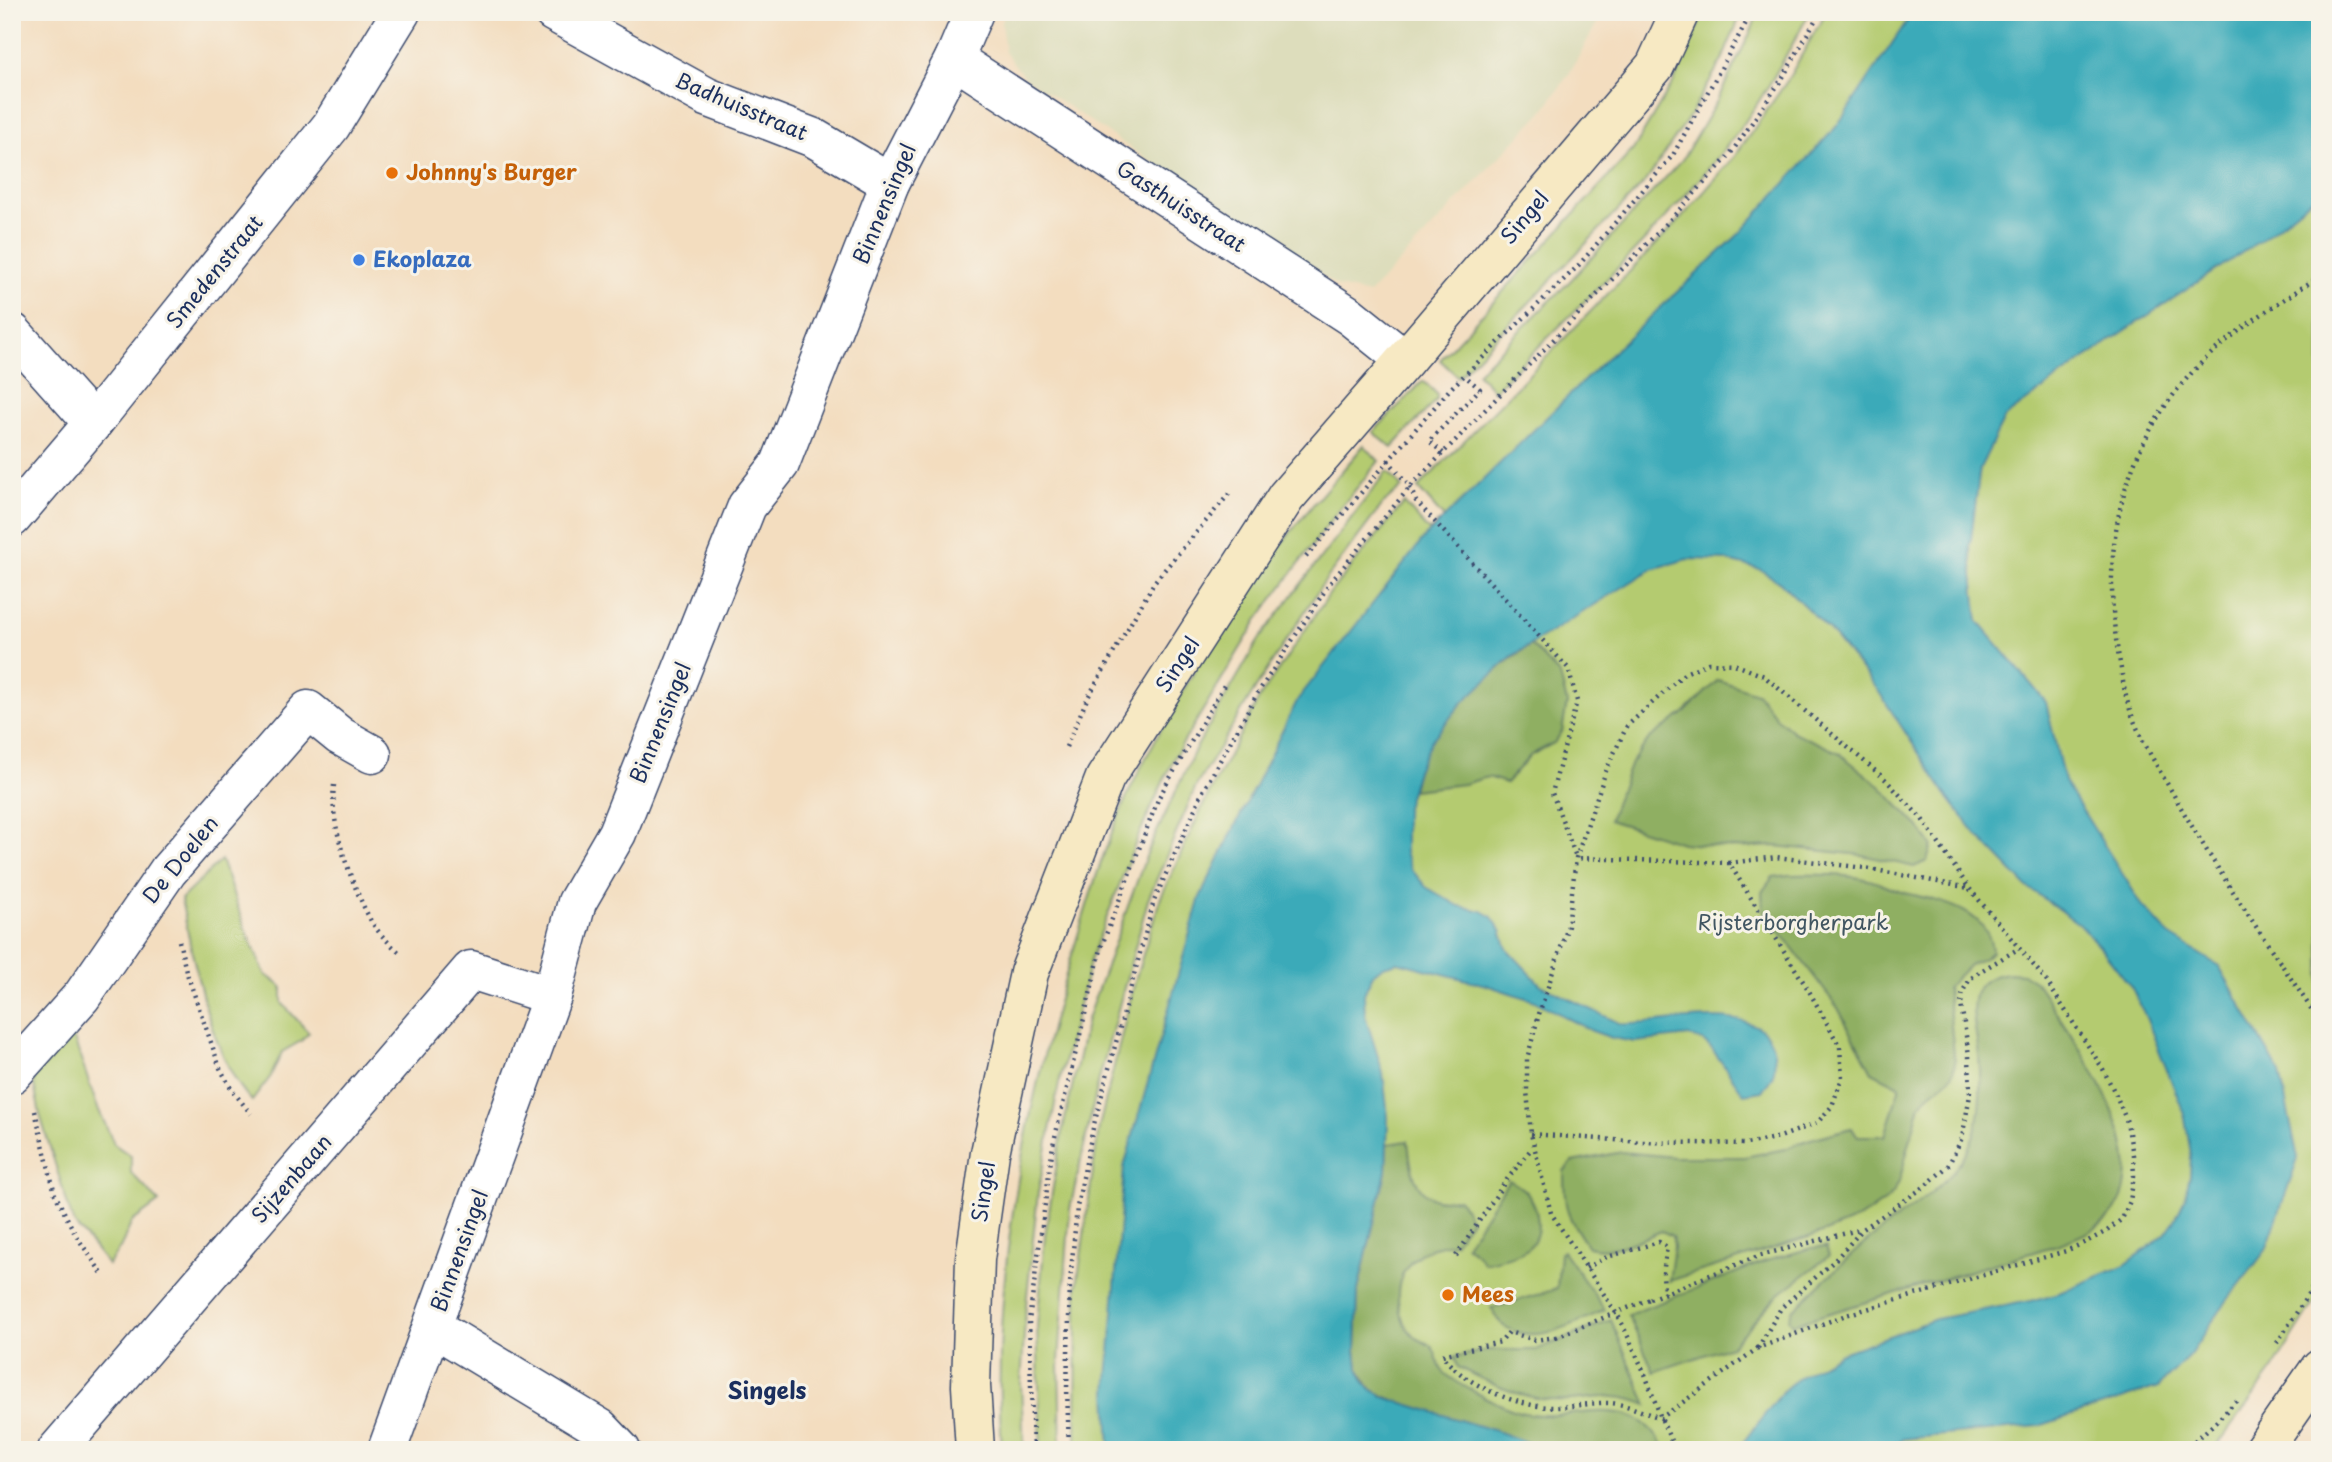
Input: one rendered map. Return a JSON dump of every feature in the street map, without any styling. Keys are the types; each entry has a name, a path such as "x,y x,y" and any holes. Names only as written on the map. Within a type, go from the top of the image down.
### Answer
{"street":[{"name":"Smedenstraat","path":"12,519 93,423 331,126 401,12"},
{"name":"Badhuisstraat","path":"553,12 708,97 814,138 890,183"},
{"name":"Binnensingel","path":"387,1450 552,996 577,902 617,832 747,506 780,464 890,183 954,60 974,12"},
{"name":"Singel","path":"975,1450 971,1386 975,1259 990,1153 1029,973 1105,778 1286,497 1655,66 1680,12"},
{"name":"Gasthuisstraat","path":"954,60 1350,316 1405,360"},
{"path":"12,332 93,423"},
{"name":"De Doelen","path":"22,1086 168,871 308,710 356,745"},
{"name":"Sijzenbaan","path":"57,1450 471,970 552,996"},
{"path":"433,1327 600,1428 621,1450"},
{"path":"2263,1450 2320,1368"}],"path":[{"path":"1298,567 1450,389 1578,266 1673,156 1752,12"},
{"path":"1069,1450 1067,1388 1070,1283 1077,1207 1093,1128 1154,901 1202,793 1257,694 1330,583 1410,487 1729,156 1782,79 1820,12"},
{"path":"2320,276 2262,315 2205,361 2183,383 2151,426 2126,485 2115,528 2110,571 2112,616 2127,699 2144,743 2209,857 2320,1022"},
{"path":"1443,453 1429,441 1480,389 1465,376"},
{"path":"1388,460 1410,487 1416,501 1568,668 1577,701 1552,793 1576,858"},
{"path":"1661,1418 1758,1348 1858,1311 2066,1251 2107,1231 2122,1219 2130,1201 2134,1176 2133,1155 2123,1113 2103,1069 2045,979 1969,888 1922,819 1885,779 1764,676 1734,664 1708,663 1685,673 1627,726 1607,768 1576,858 1568,926 1527,1059 1527,1091 1533,1147 1551,1213 1620,1319 1645,1374 1661,1418 1675,1450"},
{"path":"1033,1450 1029,1321 1053,1145 1102,945 1160,797 1227,681"},
{"path":"356,745 332,800 346,864 372,921 383,938 400,953"},
{"path":"1576,858 1729,863 1776,857 1865,868 1969,888"},
{"path":"1531,1134 1641,1142 1746,1144 1780,1137 1816,1123 1832,1106 1842,1077 1840,1047 1809,991 1729,863"},
{"path":"168,871 179,946 202,1017 220,1068 232,1090 251,1114"},
{"path":"1758,1348 1781,1308 1834,1261 1863,1229 1924,1187 1948,1166 1962,1138 1970,1095 1969,1055 1961,1003 1963,991 1970,979 1979,972 2018,949"},
{"path":"22,1086 55,1194 75,1234 103,1275"},
{"path":"1456,1255 1505,1182 1533,1147"},
{"path":"1661,1418 1612,1403 1573,1407 1524,1404 1472,1381 1451,1368 1442,1355 1501,1342 1509,1332 1535,1340 1556,1337 1758,1256 1863,1229"},
{"path":"1586,1268 1607,1257 1660,1242 1667,1247 1663,1273 1664,1293"},
{"path":"2275,1346 2320,1276"},
{"path":"2184,1450 2214,1424 2240,1396"}],"shaded area":[{"path":"1006,12 1603,12 1569,74 1543,111 1369,294 1339,287 1024,77 1005,52 1001,23"}],"green space":[{"path":"1704,12 1742,12 1723,58 1689,117 1647,180 1458,377 1440,360 1633,150 1674,81"},
{"path":"1758,12 1810,12 1747,119 1668,215 1494,391 1477,373 1570,281 1682,160 1717,101"},
{"name":"Rijsterborgherpark","path":"1826,12 2320,12 2320,1294 2271,1372 2214,1450 1076,1450 1077,1286 1099,1127 1136,977 1160,899 1206,799 1260,697 1332,590 1404,503 1429,531 1444,518 1418,488 1678,222 1735,156 1787,81"},
{"path":"1423,381 1437,394 1437,399 1392,448 1373,432"},
{"path":"1364,445 1379,461 1337,512 1258,619 1174,758 1138,837 1091,958 1059,1083 1038,1193 1021,1383 1024,1450 1002,1450 1001,1328 1014,1203 1038,1079 1053,1019 1105,851 1143,763 1213,641 1276,551"},
{"path":"1387,471 1402,487 1383,504 1322,585 1255,689 1196,786 1148,900 1099,1079 1070,1209 1059,1361 1061,1450 1041,1450 1037,1326 1045,1235 1062,1133 1087,1019 1148,851 1196,748 1260,638"},
{"path":"1531,645 1560,675 1567,703 1562,732 1554,743 1531,755 1506,783 1488,777 1464,784 1412,790 1423,753 1443,724 1487,679"},
{"path":"1718,680 1757,693 1777,718 1793,732 1838,752 1880,786 1932,845 1927,861 1914,867 1862,855 1775,846 1734,848 1682,843 1609,820 1631,763 1650,738 1684,713"},
{"path":"221,860 248,936 265,974 282,987 282,1003 309,1033 282,1052 271,1076 252,1101 237,1082 214,1033 205,1006 181,899"},
{"path":"1849,876 1947,904 1960,909 1982,926 1989,937 1992,952 1969,965 1947,987 1955,1063 1953,1071 1946,1082 1920,1105 1894,1192 1860,1218 1825,1232 1669,1281 1674,1246 1672,1236 1662,1231 1617,1247 1588,1247 1575,1227 1566,1204 1564,1171 1572,1162 1622,1152 1675,1157 1744,1157 1785,1149 1851,1128 1858,1136 1885,1136 1900,1086 1872,1072 1838,1008 1763,909 1762,892 1773,877"},
{"path":"2023,974 2036,982 2106,1096 2119,1129 2126,1161 2124,1190 2111,1215 2094,1229 2060,1244 1793,1324 1789,1319 1792,1311 1860,1247 1928,1196 1954,1171 1964,1156 1975,1131 1980,1099 1979,1056 1974,1016 1976,992 1982,983 1993,976"},
{"path":"71,1030 97,1106 114,1144 131,1156 131,1173 159,1202 132,1222 108,1265 73,1222 40,1115 31,1069"},
{"path":"1408,1141 1414,1175 1422,1190 1436,1199 1459,1199 1471,1220 1454,1243 1433,1248 1414,1258 1405,1270 1399,1286 1403,1321 1413,1335 1433,1349 1442,1370 1465,1387 1516,1411 1537,1415 1617,1413 1635,1418 1651,1430 1665,1450 1547,1450 1404,1405 1372,1390 1358,1368 1358,1290 1386,1171 1387,1144"},
{"path":"1509,1180 1523,1189 1531,1199 1537,1214 1536,1237 1523,1252 1484,1263 1466,1245"},
{"path":"1826,1247 1829,1256 1778,1295 1731,1346 1654,1372 1628,1315 1763,1262 1811,1248"},
{"path":"1563,1251 1605,1310 1542,1334 1516,1332 1504,1326 1491,1308 1557,1289 1560,1253"},
{"path":"1611,1320 1647,1405 1621,1397 1550,1400 1526,1396 1458,1367 1454,1357 1490,1350 1536,1350"}],"water":[{"path":"1913,12 2320,12 2320,192 2261,240 2111,340 2005,417 1980,468 1970,546 1978,621 2046,702 2064,781 2142,905 2169,935 2219,966 2280,1073 2298,1158 2266,1250 2190,1355 2158,1387 2039,1426 1903,1439 1886,1450 1737,1450 1784,1390 1799,1377 1839,1354 1936,1319 2059,1293 2125,1265 2165,1234 2175,1220 2185,1199 2191,1154 2184,1113 2145,1015 2132,988 2100,947 2079,924 2026,886 1978,836 1948,798 1875,686 1829,630 1782,584 1759,569 1725,560 1688,559 1652,569 1511,657 1462,703 1431,741 1417,770 1405,811 1405,852 1411,869 1426,887 1459,906 1491,916 1501,930 1507,949 1541,985 1621,1024 1708,1018 1732,1019 1752,1024 1767,1035 1774,1052 1774,1069 1766,1086 1762,1091 1744,1094 1712,1049 1703,1041 1690,1036 1635,1042 1612,1038 1592,1031 1535,1001 1398,962 1383,966 1373,974 1364,994 1365,1015 1383,1073 1388,1117 1386,1171 1358,1290 1358,1368 1372,1390 1387,1398 1499,1432 1547,1450 1110,1450 1107,1392 1124,1167 1200,897 1298,699 1425,537 1615,350 1739,234 1837,126"}],"place":[{"name":"Johnny's Burger","path":"392,173"},
{"name":"Ekoplaza","path":"359,260"},
{"name":"Mees","path":"1448,1295"}],"district":[{"name":"Singels","path":"767,1391"}]}
